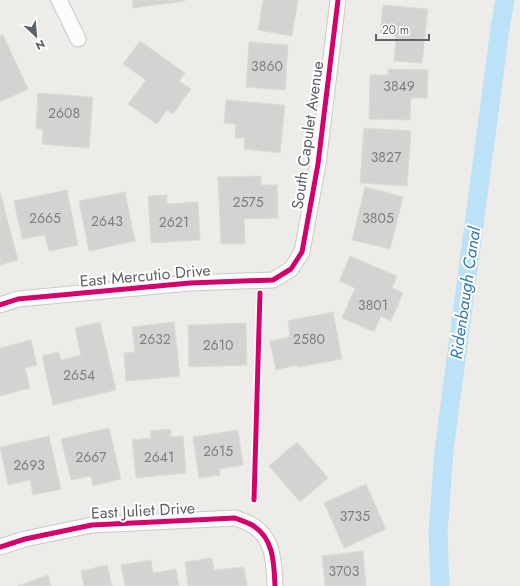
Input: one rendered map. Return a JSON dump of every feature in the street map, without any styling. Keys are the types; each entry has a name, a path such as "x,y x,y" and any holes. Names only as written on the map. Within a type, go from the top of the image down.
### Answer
{"street":[{"path":"59,0 78,39"},
{"name":"South Capulet Avenue","path":"291,269 302,252 315,179 338,0"},
{"name":"East Mercutio Drive","path":"0,305 18,299 190,283 273,280 291,269"},
{"name":"East Juliet Drive","path":"0,547 92,525 234,518 251,524 263,533 270,544 274,558 276,586"}],"building":[{"path":"132,0 185,0 185,1 133,8"},
{"path":"263,0 298,0 292,36 258,30"},
{"path":"383,5 428,9 422,63 394,61 396,36 380,34"},
{"path":"3,35 28,89 0,102 0,36"},
{"path":"140,41 185,73 179,81 191,89 173,114 167,110 157,124 128,104 146,80 123,64"},
{"path":"249,42 288,45 285,90 246,87"},
{"path":"388,69 428,70 427,98 411,98 410,120 369,119 370,75 388,75"},
{"path":"38,93 93,97 89,148 42,144 43,129 36,129"},
{"path":"226,100 285,105 280,153 244,149 245,138 235,138 236,124 224,123"},
{"path":"364,128 411,131 407,186 360,183"},
{"path":"261,176 261,185 277,185 278,218 244,219 245,244 221,244 218,177"},
{"path":"365,187 403,197 390,249 352,240"},
{"path":"67,190 78,245 49,251 45,235 22,239 14,201"},
{"path":"0,192 18,260 0,265"},
{"path":"125,192 135,241 89,251 79,201"},
{"path":"167,195 167,204 198,202 200,240 151,243 148,196"},
{"path":"350,256 397,276 392,288 403,293 391,321 381,316 374,332 342,318 355,288 339,281"},
{"path":"333,312 342,359 298,367 297,365 276,370 270,341 290,337 288,321"},
{"path":"100,322 116,390 53,405 42,356 59,352 61,360 81,355 75,328"},
{"path":"174,322 180,376 126,381 124,353 135,352 132,327"},
{"path":"246,323 247,365 189,367 188,325"},
{"path":"31,340 37,365 25,368 30,388 0,396 0,348"},
{"path":"109,428 121,479 93,486 91,476 71,480 61,439"},
{"path":"171,429 171,437 183,436 186,473 136,478 132,440 151,438 150,431"},
{"path":"238,430 243,465 219,469 220,475 199,478 193,437"},
{"path":"49,436 61,489 33,495 30,480 8,485 0,447"},
{"path":"297,442 328,478 300,502 269,466"},
{"path":"366,484 386,529 344,548 324,503"},
{"path":"363,551 366,586 325,586 322,556"},
{"path":"212,558 214,570 244,567 247,586 188,586 185,562"},
{"path":"151,560 153,573 176,569 179,586 125,586 121,565"},
{"path":"107,565 112,586 84,586 81,571"},
{"path":"48,575 51,586 17,586"}],"waterway":[{"name":"Ridenbaugh Canal","path":"440,586 438,533 444,450 505,0"}],"cycle path":[{"path":"0,305 18,299 190,283 273,280 291,269 302,252 318,164 338,0"},
{"path":"254,500 260,293"},
{"path":"0,547 25,539 92,525 235,518 252,525 265,537 269,544 273,560 275,586"}]}
